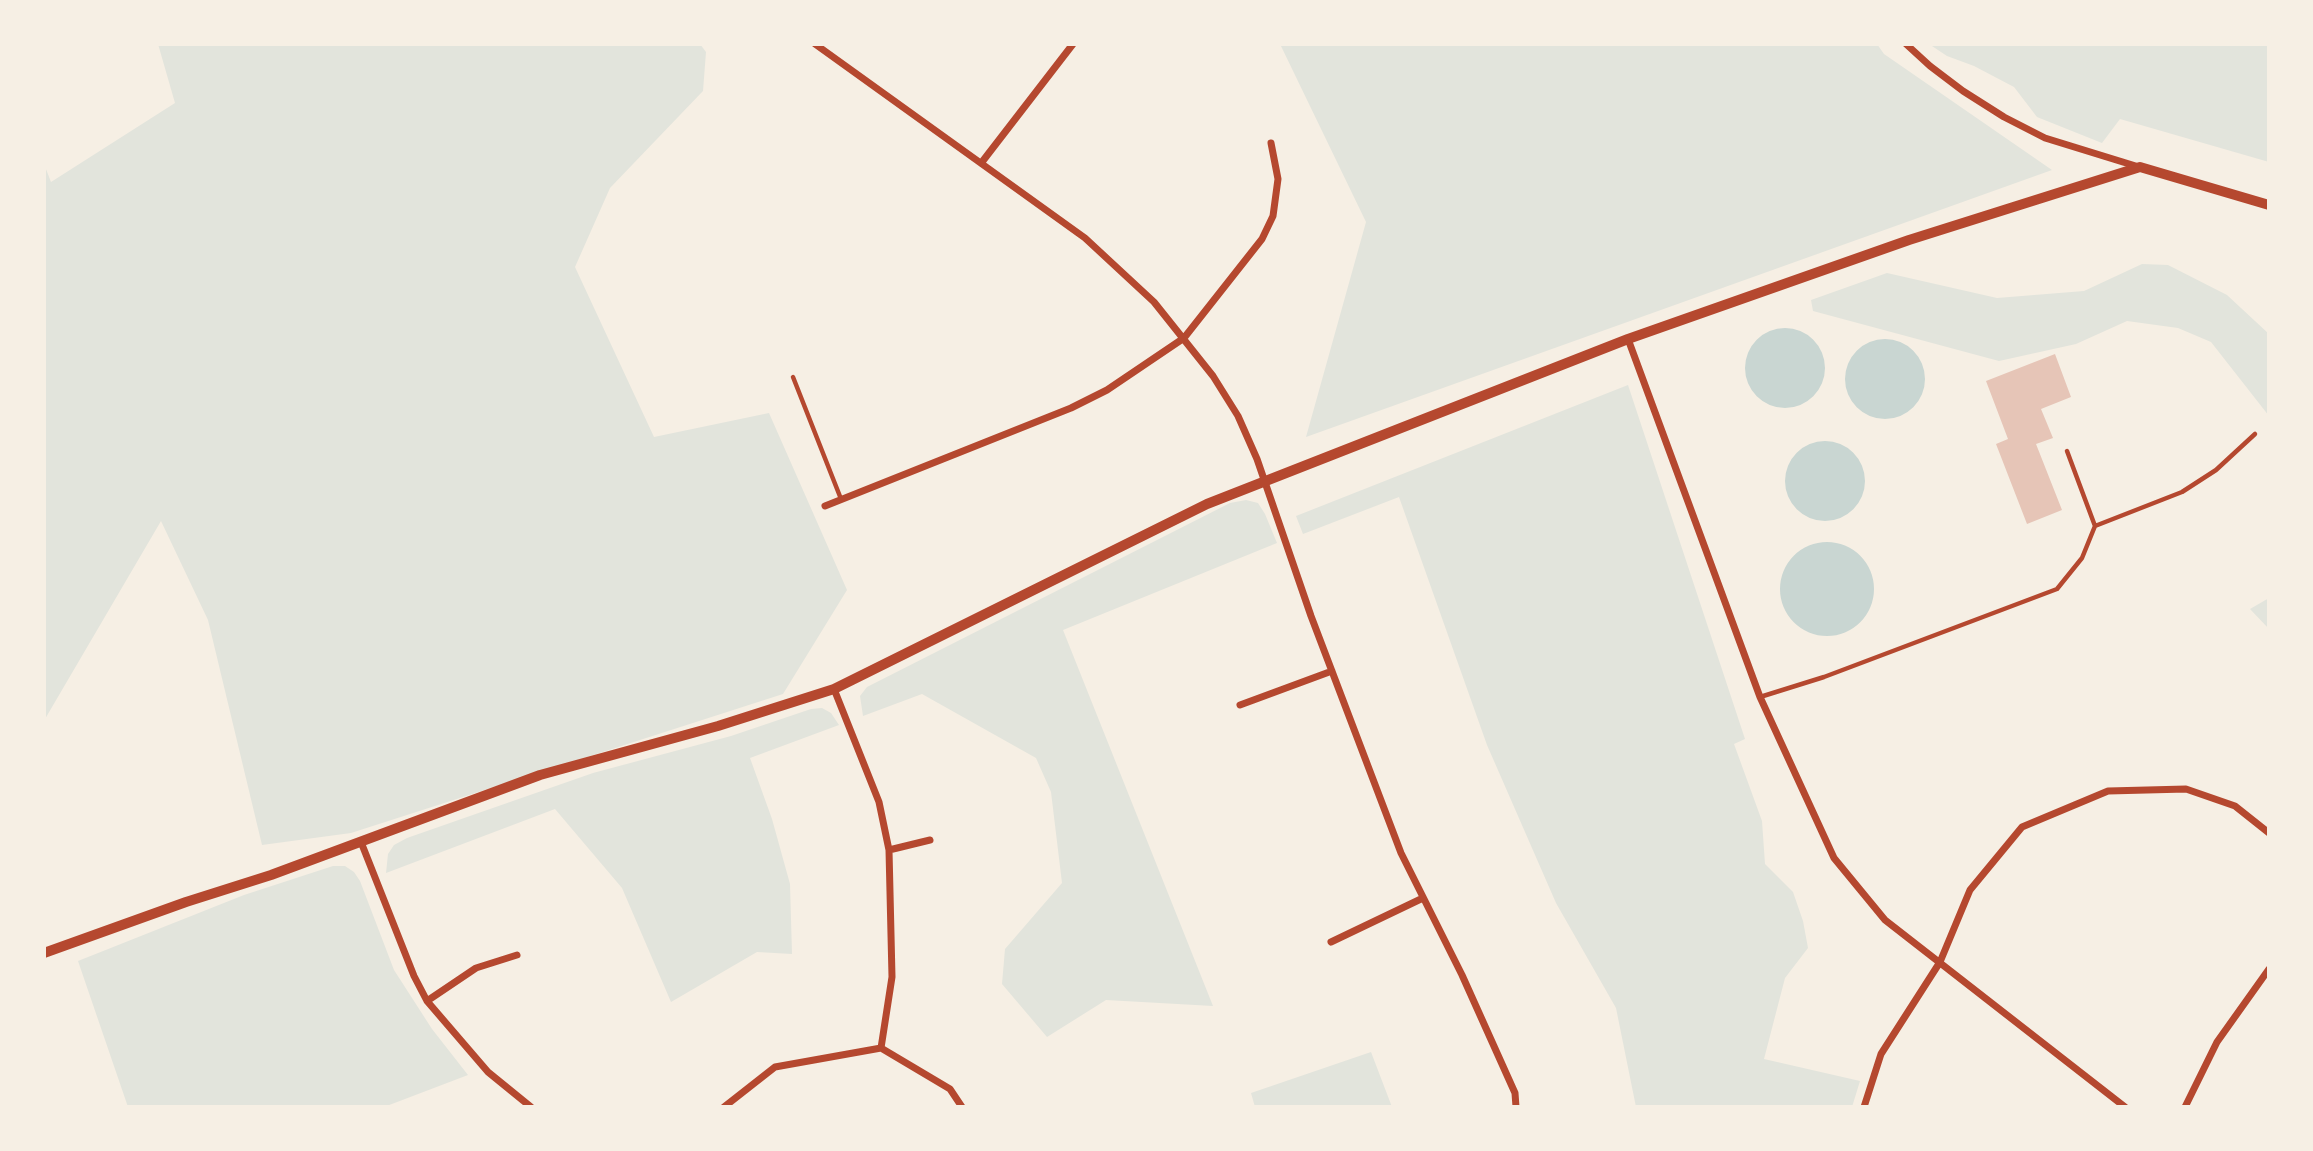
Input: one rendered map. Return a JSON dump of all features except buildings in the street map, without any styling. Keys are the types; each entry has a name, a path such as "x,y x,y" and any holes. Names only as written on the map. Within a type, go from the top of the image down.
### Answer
{"street":[{"path":"815,44 1094,245 1154,302 1213,376 1238,416 1264,481 1401,853 1462,975 1515,1093 1516,1107"},
{"path":"982,162 1073,44"},
{"path":"1906,44 1963,91 2004,117 2045,138 2269,205"},
{"path":"825,506 1071,408 1107,390 1184,338 1262,239 1273,216 1278,179 1270,143"},
{"path":"44,953 361,842 540,775 718,726 835,689 1185,514 1264,481 1628,339 1909,240 2140,167"},
{"path":"1628,339 1760,696 1834,858 1885,920 2125,1107"},
{"path":"1240,705 1332,671"},
{"path":"835,689 879,802 889,850 892,977 881,1048"},
{"path":"1864,1107 1881,1054 1940,962 1970,890 2022,827 2108,791 2186,789 2235,806 2269,833"},
{"path":"889,850 930,840"},
{"path":"361,842 414,976 427,1001 488,1072 531,1107"},
{"path":"1331,942 1423,898"},
{"path":"427,1001 476,968 517,955"},
{"path":"2185,1107 2217,1042 2269,969"},
{"path":"724,1107 775,1068 881,1048 950,1089 962,1107"}],"lane":[{"path":"793,377 842,500"},
{"path":"2095,526 2182,492 2216,470 2255,434"},
{"path":"1760,696 1824,677 2057,589 2082,558 2095,526 2067,451"}],"shaded area":[{"path":"158,44 700,44 706,52 703,91 610,188 575,267 654,437 769,413 847,590 783,694 351,833 262,845 208,620 161,521 45,719 44,727 44,164 51,182 175,103"},
{"path":"1280,44 1877,44 1884,54 2052,170 1306,437 1366,222"},
{"path":"1929,44 2269,44 2269,162 2120,119 2102,143 2037,117 2014,87 1974,66 1947,56"},
{"path":"2142,264 2168,265 2227,295 2269,334 2269,416 2211,342 2178,328 2127,321 2076,344 1999,361 1813,311 1811,300 1887,273 1997,298 2084,291"},
{"path":"1785,328 1800,331 1813,340 1822,353 1825,368 1822,383 1813,396 1800,405 1785,408 1770,405 1757,396 1748,383 1745,368 1748,353 1757,340 1770,331"},
{"path":"1885,339 1900,342 1913,351 1922,364 1925,379 1922,394 1913,407 1900,416 1885,419 1870,416 1857,407 1848,394 1845,379 1848,364 1857,351 1870,342"},
{"path":"1628,385 1745,739 1734,744 1762,821 1765,864 1793,892 1803,921 1808,948 1785,978 1764,1059 1860,1081 1852,1107 1636,1107 1616,1008 1556,903 1487,745 1399,497 1303,534 1296,516"},
{"path":"1825,441 1840,444 1853,453 1862,466 1865,481 1862,496 1853,509 1840,518 1825,521 1810,518 1797,509 1788,496 1785,481 1788,466 1797,453 1810,444"},
{"path":"1246,500 1258,503 1277,543 1063,630 1213,1006 1106,1000 1047,1037 1002,984 1005,949 1062,883 1051,792 1036,758 922,694 863,716 860,696 867,687 1230,503"},
{"path":"1827,542 1845,546 1860,556 1870,571 1874,589 1870,607 1860,622 1845,632 1827,636 1809,632 1794,622 1784,607 1780,589 1784,571 1794,556 1809,546"},
{"path":"2269,598 2269,629 2250,609"},
{"path":"822,708 831,713 839,725 750,758 772,819 790,884 792,954 757,952 671,1002 622,888 555,809 386,873 388,854 394,845 407,838 593,773"},
{"path":"333,866 345,866 354,872 360,881 394,970 432,1029 468,1075 384,1107 128,1107 78,961 244,895"},
{"path":"1371,1052 1392,1107 1255,1107 1251,1093"}]}
